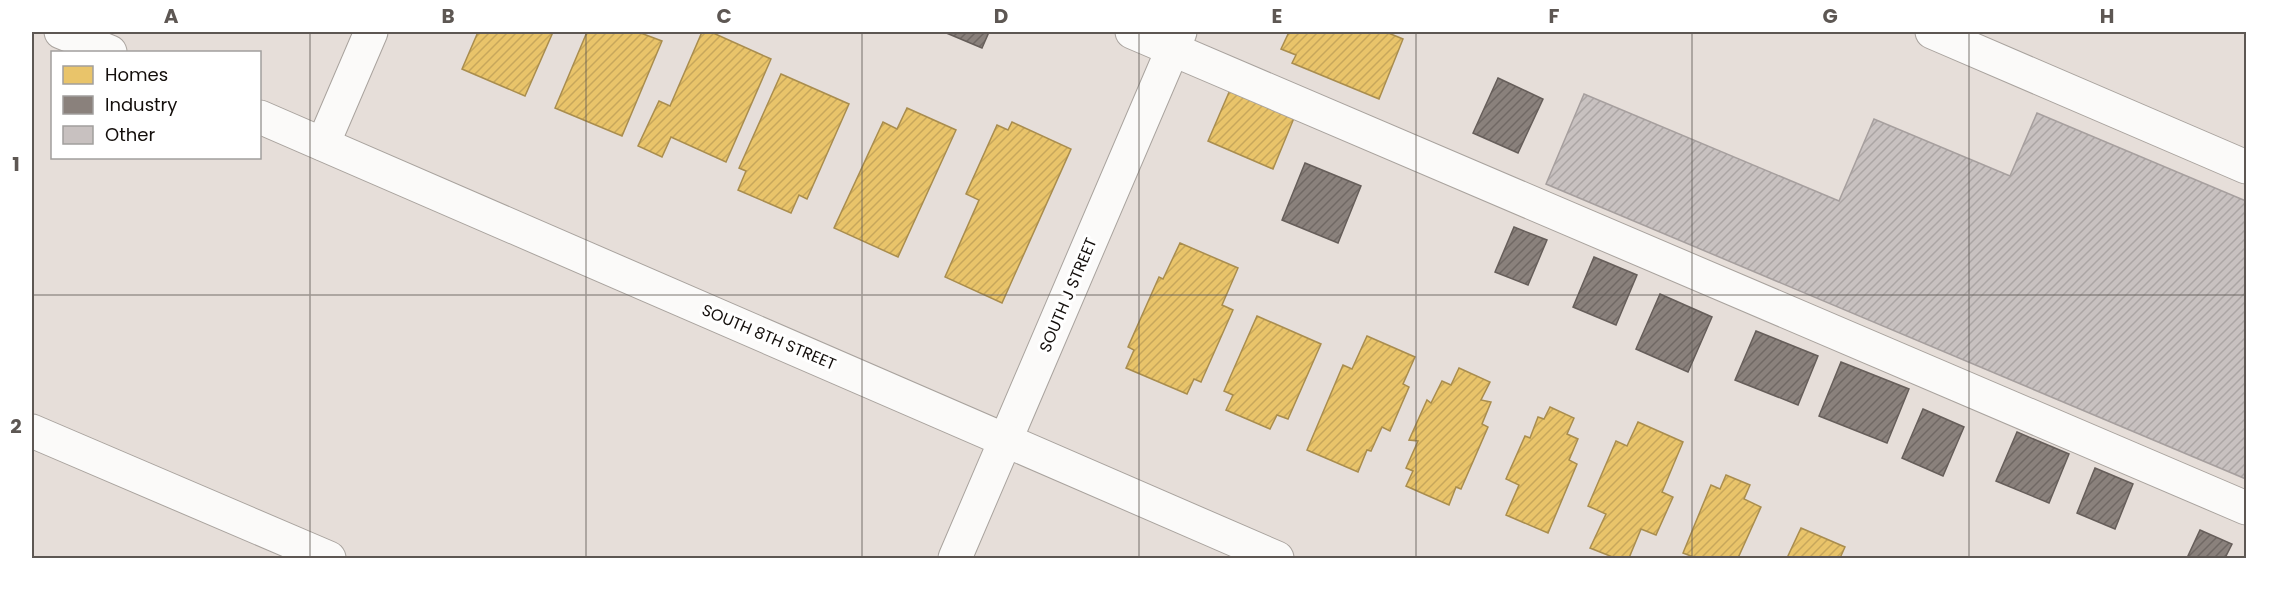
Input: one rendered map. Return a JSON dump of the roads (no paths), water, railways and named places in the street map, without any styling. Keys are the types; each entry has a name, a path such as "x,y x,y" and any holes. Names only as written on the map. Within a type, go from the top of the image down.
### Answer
{"main road":[{"path":"61,32 108,51"},
{"path":"323,144 371,32"},
{"path":"1131,32 1176,40 2247,508"},
{"path":"1940,33 2247,167"},
{"name":"SOUTH J STREET","path":"955,558 1176,40"},
{"name":"SOUTH 8TH STREET","path":"261,117 1277,558"},
{"path":"32,431 329,558"}]}
